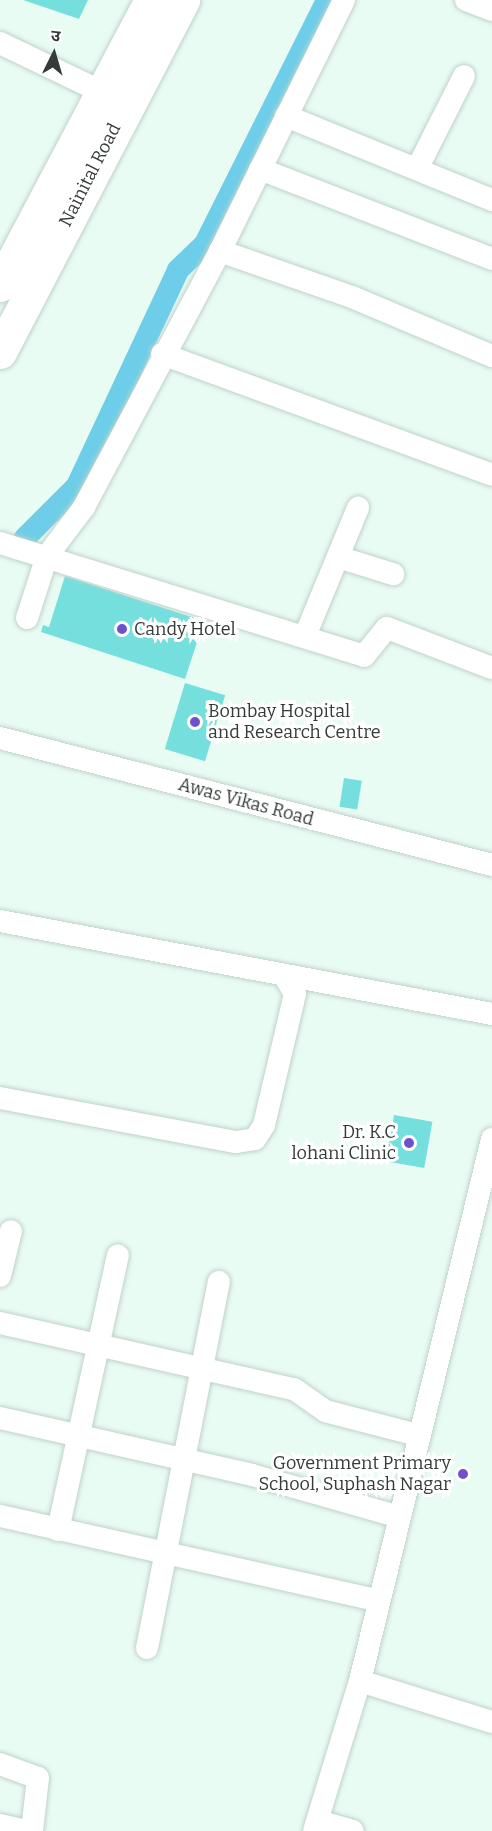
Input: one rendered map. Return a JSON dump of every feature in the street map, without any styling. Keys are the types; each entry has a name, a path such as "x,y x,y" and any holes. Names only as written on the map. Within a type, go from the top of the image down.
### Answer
{"highway":[{"name":"Nainital Road","path":"0,285 151,0"},
{"name":"Nainital Road","path":"0,352 183,0"}],"street":[{"path":"27,618 47,556 84,507 162,354 220,251 344,0"},
{"path":"466,0 492,10"},
{"path":"0,43 102,92"},
{"path":"417,169 464,76"},
{"path":"286,116 492,200"},
{"path":"260,169 492,259"},
{"path":"220,251 352,297 492,356"},
{"path":"162,354 492,475"},
{"path":"305,636 358,508"},
{"path":"0,543 364,656 387,628 492,668"},
{"path":"338,557 393,574"},
{"name":"Awas Vikas Road","path":"0,738 492,865"},
{"path":"0,921 285,977 492,1014"},
{"path":"0,1098 236,1142 255,1139 264,1125 295,994 285,977"},
{"path":"353,1831 316,1826 360,1681 418,1435 488,1179 492,1140"},
{"path":"0,1276 11,1231"},
{"path":"58,1530 118,1256"},
{"path":"147,1648 164,1554 204,1368 219,1282"},
{"path":"0,1323 294,1389 324,1411 418,1435"},
{"path":"0,1418 185,1459 399,1517"},
{"path":"0,1516 379,1601"},
{"path":"360,1681 492,1722"},
{"path":"0,1764 38,1778 32,1831"},
{"path":"0,1826 27,1831"}],"building":[{"path":"23,0 88,0 79,19"},
{"name":"Candy Hotel","path":"65,576 204,621 185,679 41,632 43,625 49,627"},
{"path":"185,683 225,695 205,761 165,749"},
{"path":"344,778 362,781 357,809 339,807"},
{"path":"394,1115 432,1122 424,1168 386,1161"}],"waterway":[{"path":"25,538 77,486 178,270 205,244 327,0"}],"place":[{"name":"Candy Hotel","path":"122,629"},
{"name":"Bombay Hospital and Research Centre","path":"195,722"},
{"name":"Dr. K.C lohani Clinic","path":"409,1143"},
{"name":"Government Primary School, Suphash Nagar","path":"463,1474"}]}
